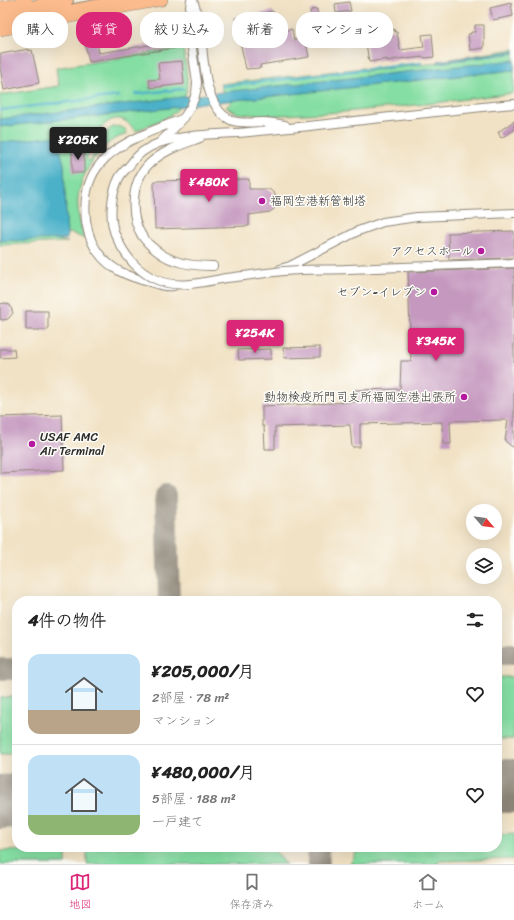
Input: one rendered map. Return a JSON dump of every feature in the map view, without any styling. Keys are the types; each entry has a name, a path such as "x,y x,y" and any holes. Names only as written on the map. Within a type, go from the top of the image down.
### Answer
{"highway":[{"path":"0,7 39,0"},
{"path":"0,12 67,0"},
{"path":"0,24 128,0"},
{"path":"0,30 162,0"}],"street":[{"path":"192,0 188,22 197,82 197,92 192,106 184,118 159,142 134,158 120,177 114,190 112,227 121,248 131,262 141,271 158,280 175,284 194,283 284,271 514,264"},
{"path":"192,0 199,20 207,86 214,104 219,111 234,121 266,122 298,126"},
{"path":"481,107 514,99"},
{"path":"159,142 185,137 249,132 514,104"},
{"path":"184,118 126,143 106,158 98,166 86,195 85,209 89,232 97,250 112,266 135,279 165,287 193,285 282,269 370,226 394,219 514,214"},
{"path":"210,135 171,148 148,165 139,178 133,206 142,236 162,254 185,264 213,266"}],"green space":[{"path":"183,48 187,74 186,92 179,108 172,114 136,131 124,120 116,119 98,129 94,134 66,136 66,144 89,144 90,151 86,159 90,161 103,145 103,140 110,129 116,126 121,127 125,129 127,134 105,146 94,158 85,174 79,191 78,211 85,239 74,234 24,226 16,231 68,242 0,245 0,95 59,86 56,68"},
{"path":"514,49 514,93 426,104 344,112 264,116 237,113 226,107 231,103 224,96 220,84 364,68 364,71 438,63 438,61"},
{"path":"502,677 514,677 514,739 502,739"},
{"path":"12,697 12,754 0,754 0,698"},
{"path":"514,834 514,859 438,861 438,864 350,864 356,852 502,852 502,835"},
{"path":"0,851 66,852 66,864 0,864"},
{"path":"87,852 276,852 286,864 87,864"}],"water":[{"path":"514,51 514,53 438,63 438,61"},
{"path":"514,60 514,70 202,103 0,127 0,119 223,92"},
{"path":"59,136 60,149 64,164 67,239 0,241 0,142"}],"building":[{"path":"349,2 351,11 336,12 335,4"},
{"path":"511,3 513,16 493,20 490,8"},
{"path":"317,9 317,12 310,12 311,10"},
{"path":"475,25 484,25 484,48 470,50 468,34 475,32"},
{"path":"292,29 294,40 296,40 296,48 307,48 309,57 260,65 261,68 246,69 241,48 288,48 288,30"},
{"path":"393,29 397,32 400,50 424,47 422,35 432,34 434,57 404,58 387,61 387,59 369,62 367,48 393,48"},
{"path":"140,47 140,48 175,48 89,62 86,48 98,48 99,53"},
{"path":"29,49 29,51 32,50 39,83 4,90 0,68 0,54"},
{"path":"182,61 184,84 150,88 149,80 160,79 158,63"},
{"path":"514,121 514,130 501,138 498,132"},
{"path":"72,149 84,149 84,173 72,173"},
{"path":"249,179 249,189 269,189 275,194 275,208 270,212 249,215 249,226 155,229 154,181"},
{"name":"アクセスホール","path":"514,231 514,258 449,260 448,233"},
{"path":"514,268 514,448 505,441 508,420 450,421 451,444 443,444 442,422 360,424 360,447 352,447 350,425 275,427 275,449 265,449 264,426 262,426 262,406 355,402 355,390 400,389 401,361 411,361 408,272"},
{"path":"5,303 10,305 13,313 8,319 3,320 0,319 0,304"},
{"path":"26,311 48,311 48,330 26,330"},
{"path":"320,347 320,357 284,358 283,348"},
{"path":"0,349 14,349 15,357 0,358"},
{"path":"271,349 271,359 239,360 238,350"},
{"name":"USAF AMC Air Terminal","path":"62,415 64,470 0,473 0,417"}],"waterway":[{"path":"223,86 421,63"},
{"path":"136,94 183,89"},
{"path":"0,110 119,96"}],"taxiway":[{"path":"166,496 169,596"},
{"path":"502,654 514,654"},
{"path":"0,669 12,669"},
{"path":"318,852 319,864"}],"runway":[{"path":"502,786 514,786"},
{"path":"0,802 12,801"}],"place":[{"name":"福岡空港新管制塔","path":"262,201"},
{"name":"アクセスホール","path":"481,251"},
{"name":"セブン-イレブン","path":"434,292"},
{"name":"動物検疫所門司支所福岡空港出張所","path":"464,397"},
{"name":"USAF AMC Air Terminal","path":"32,444"}]}
